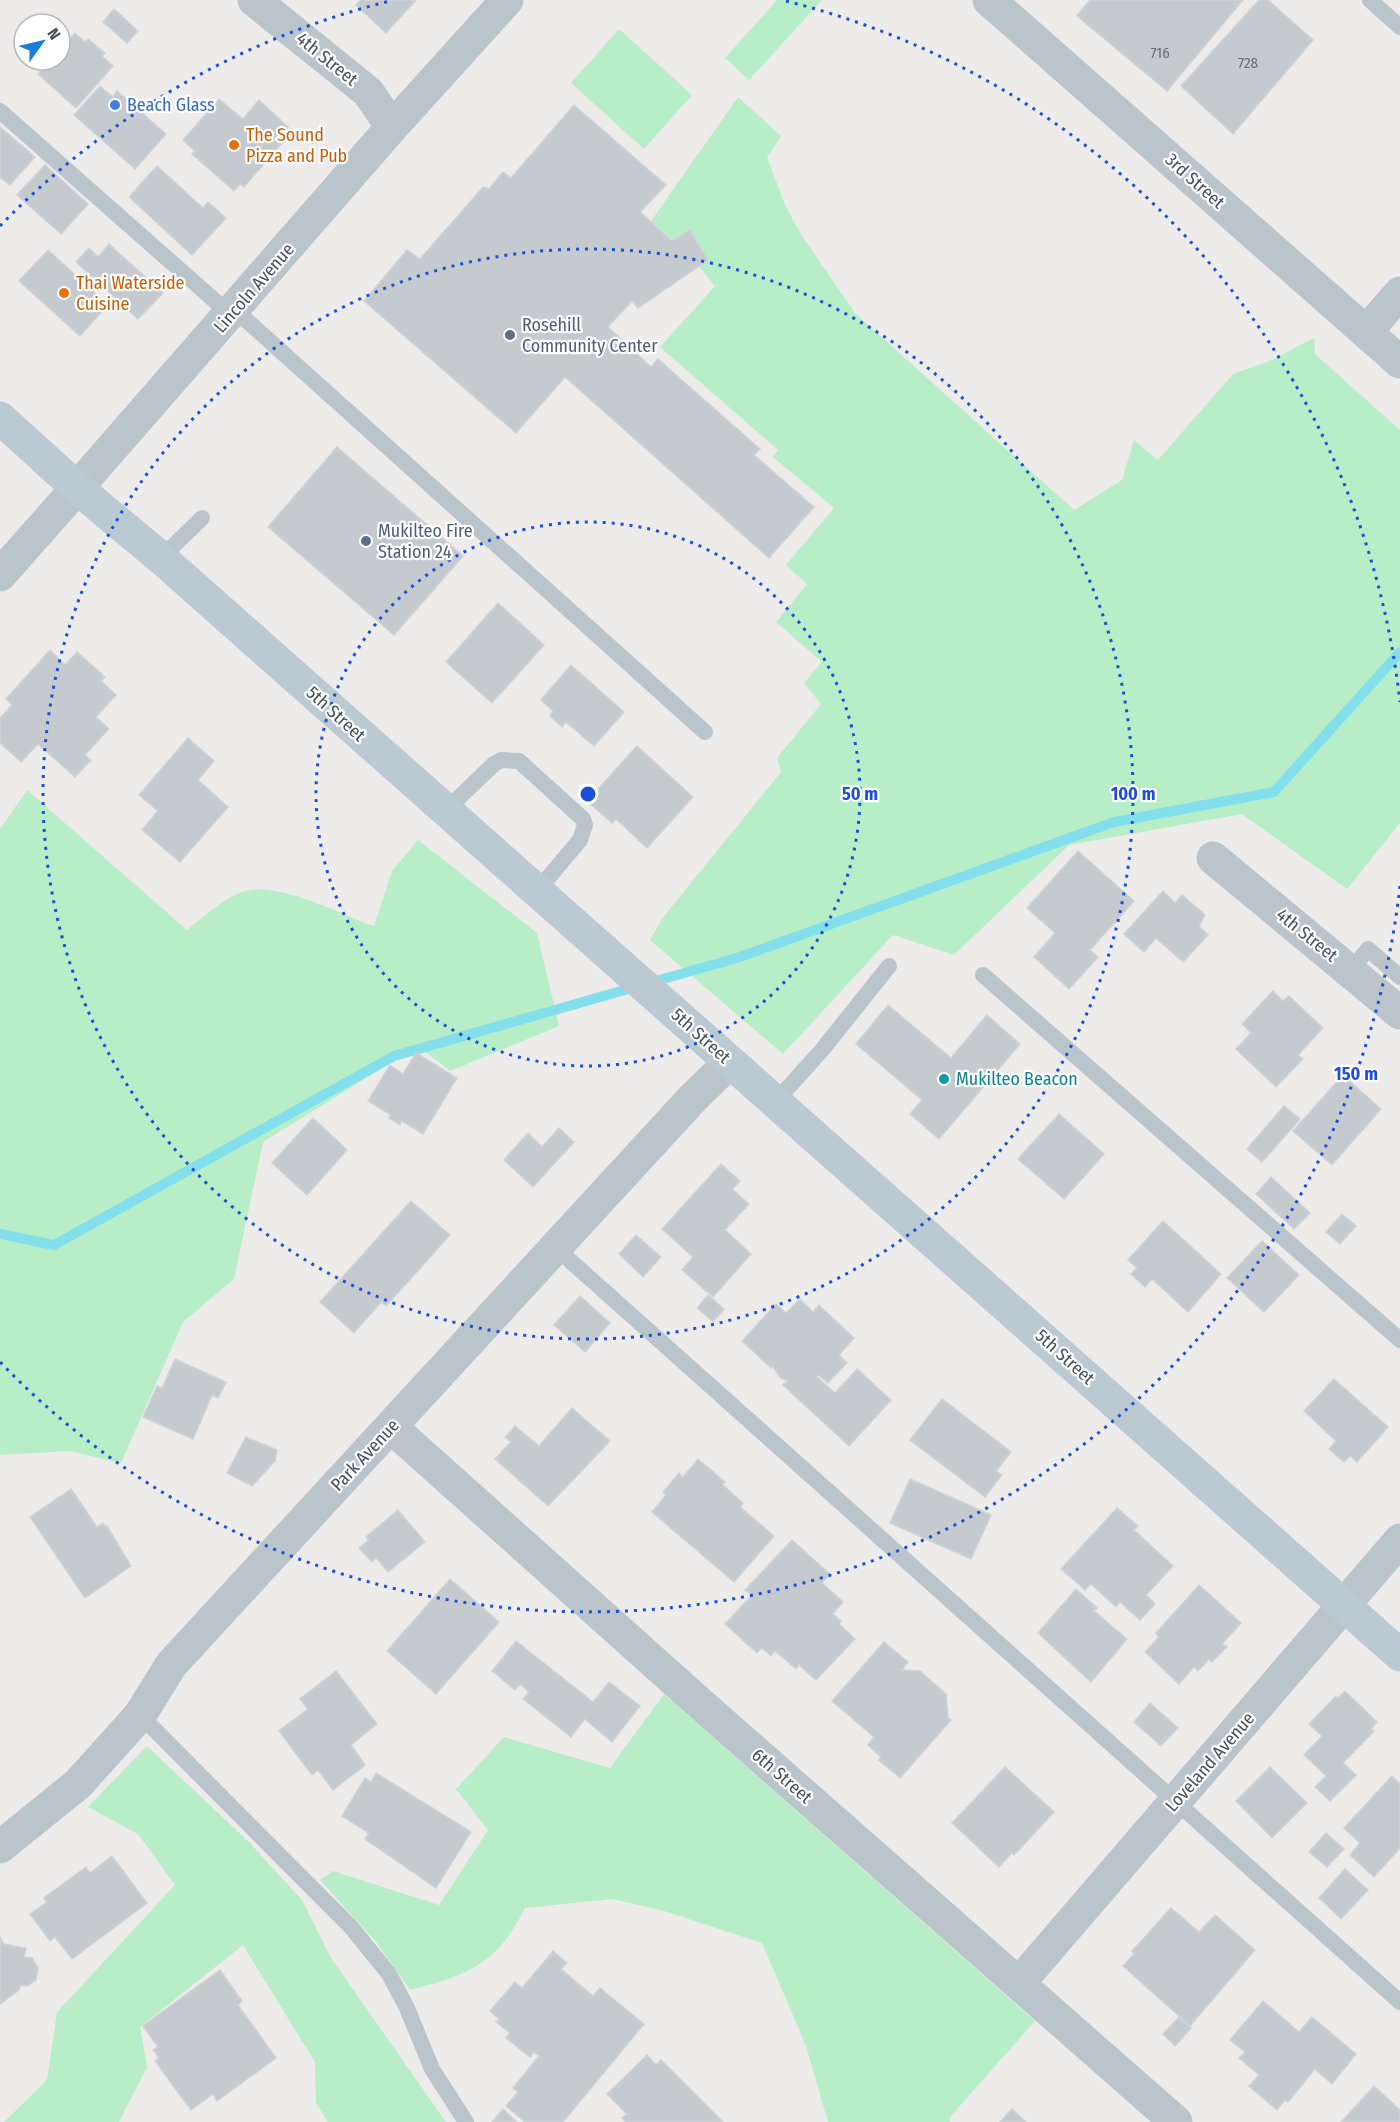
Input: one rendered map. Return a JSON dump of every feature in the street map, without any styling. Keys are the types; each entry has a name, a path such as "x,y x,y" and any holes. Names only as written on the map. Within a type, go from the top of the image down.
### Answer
{"main road":[{"name":"5th Street","path":"0,418 776,1101 1400,1655"}],"street":[{"name":"4th Street","path":"254,0 368,92 392,127"},
{"name":"Lincoln Avenue","path":"0,575 233,312 392,127 507,0"},
{"name":"3rd Street","path":"989,0 1400,362"},
{"path":"1366,332 1400,293"},
{"name":"4th Street","path":"1213,858 1359,959 1400,1013"},
{"name":"Park Avenue","path":"0,1847 78,1784 140,1715 171,1665 693,1098 730,1062"},
{"name":"6th Street","path":"391,1427 704,1707 1176,2122"},
{"name":"Loveland Avenue","path":"1019,1983 1400,1540"}],"lane":[{"path":"1370,0 1400,27"},
{"path":"0,111 319,384 705,732"},
{"path":"161,558 202,518"},
{"path":"445,811 494,764 501,760 519,761 583,819 585,825 580,840 537,891"},
{"path":"1359,959 1400,976"},
{"path":"776,1101 822,1050 889,966"},
{"path":"983,975 1400,1340"},
{"path":"556,1248 1400,2002"},
{"path":"140,1715 351,1927 389,1974 407,2008 432,2069 466,2122"}],"green space":[{"path":"777,0 822,0 749,80 725,58"},
{"path":"619,29 692,95 644,149 571,83"},
{"path":"738,97 781,136 767,157 785,205 802,236 855,313 1074,510 1122,480 1134,440 1158,460 1233,374 1272,360 1314,338 1315,354 1400,430 1400,823 1347,889 1242,814 1069,845 954,955 893,935 783,1054 650,940 664,916 781,772 777,758 821,704 804,683 822,662 776,622 807,584 786,565 834,508 773,457 778,450 660,347 715,286 699,266 708,259 690,230 672,241 651,221"},
{"path":"27,790 187,930 229,898 245,891 259,889 292,895 374,926 392,871 418,840 537,933 559,1026 450,1071 418,1046 263,1142 234,1279 183,1322 121,1463 70,1451 0,1455 0,829"},
{"path":"664,1694 1035,2021 950,2117 950,2122 828,2122 806,2046 762,1943 664,1911 613,1899 525,1908 504,1942 492,1955 449,1979 410,1990 377,1943 320,1880 333,1871 439,1905 488,1830 456,1789 504,1737 610,1768"},
{"path":"147,1746 249,1842 302,1900 331,1958 446,2122 328,2122 316,2103 315,2062 243,1945 140,2027 147,2067 119,2122 4,2122 47,2080 57,2012 175,1885 138,1834 88,1807"}],"building":[{"path":"361,0 416,0 386,33 356,5"},
{"path":"1090,0 1243,0 1167,91 1077,16"},
{"path":"1259,0 1268,0 1313,40 1233,134 1181,86"},
{"path":"114,9 138,31 127,43 103,22"},
{"path":"75,33 85,42 88,39 105,53 102,56 113,66 76,108 38,74 40,72 72,72 72,36"},
{"path":"100,86 113,97 117,91 166,134 135,169 74,115"},
{"name":"The Sound Pizza and Pub","path":"219,99 243,119 259,100 288,127 286,129 290,134 244,187 240,184 234,191 192,154 195,151 183,140"},
{"name":"Rosehill Community Center","path":"574,105 666,185 640,212 672,241 690,230 708,260 638,308 632,301 608,327 651,367 658,359 760,449 754,455 814,507 769,558 565,377 516,433 364,301 407,250 420,259 483,187 489,189 503,172 511,178"},
{"path":"0,127 35,157 10,185 0,177"},
{"path":"45,165 88,204 61,234 17,195"},
{"path":"157,166 203,208 208,202 226,218 192,255 129,197"},
{"path":"109,244 163,293 138,319 76,262 89,248 98,257"},
{"name":"Thai Waterside Cuisine","path":"48,250 108,305 80,336 19,281"},
{"name":"Mukilteo Fire Station 24","path":"337,447 463,556 394,635 268,527"},
{"path":"498,603 544,645 492,703 446,662"},
{"path":"50,650 65,665 77,652 105,677 101,681 116,695 96,717 109,729 85,755 91,760 75,777 38,744 21,762 0,743 0,718 12,705 6,699"},
{"path":"571,665 624,712 594,746 566,722 562,727 550,716 553,711 541,700"},
{"path":"188,738 214,761 198,780 228,807 180,862 142,830 158,811 139,795"},
{"path":"637,746 693,797 647,848 616,819 612,823 587,801"},
{"path":"1078,851 1134,901 1090,950 1098,957 1069,989 1034,957 1055,933 1027,908"},
{"path":"1163,891 1175,903 1182,895 1205,915 1199,926 1208,935 1183,962 1156,938 1144,952 1124,934"},
{"path":"1273,991 1283,1001 1289,996 1323,1028 1298,1055 1303,1059 1276,1087 1236,1049 1251,1033 1242,1024"},
{"name":"Mukilteo Beacon","path":"888,1005 951,1058 987,1015 1020,1044 939,1139 910,1114 922,1100 856,1044"},
{"path":"416,1053 457,1078 423,1134 402,1121 400,1125 389,1118 391,1115 368,1101 390,1065 403,1074"},
{"path":"1343,1075 1381,1109 1332,1165 1293,1131"},
{"path":"1284,1106 1300,1119 1262,1162 1247,1149"},
{"path":"1059,1114 1104,1154 1064,1199 1018,1159"},
{"path":"313,1118 347,1150 307,1195 272,1163"},
{"path":"559,1128 574,1142 533,1187 504,1160 528,1133 542,1147"},
{"path":"721,1164 740,1181 732,1189 749,1204 725,1230 751,1254 713,1297 682,1270 693,1257 662,1229"},
{"path":"1271,1177 1310,1213 1294,1229 1256,1194"},
{"path":"411,1201 450,1235 386,1306 381,1302 354,1333 320,1302"},
{"path":"1342,1214 1356,1226 1340,1244 1326,1232"},
{"path":"1163,1221 1221,1274 1188,1312 1152,1279 1145,1287 1131,1274 1137,1268 1128,1260"},
{"path":"636,1235 661,1257 643,1277 619,1254"},
{"path":"1262,1241 1299,1275 1264,1312 1227,1278"},
{"path":"708,1295 724,1309 713,1322 697,1308"},
{"path":"580,1296 610,1323 585,1352 554,1325"},
{"path":"800,1299 813,1312 819,1305 854,1338 839,1355 847,1363 828,1383 819,1375 817,1377 835,1393 857,1369 891,1400 849,1446 783,1385 788,1380 781,1378 772,1366 771,1368 742,1341 776,1304 786,1313"},
{"path":"175,1359 226,1382 218,1398 212,1395 193,1439 143,1417 157,1386 162,1388"},
{"path":"1334,1379 1388,1427 1357,1462 1350,1456 1344,1462 1329,1449 1336,1441 1304,1411"},
{"path":"942,1399 1011,1452 996,1471 1002,1475 985,1497 910,1440"},
{"path":"572,1408 610,1441 548,1506 495,1459 511,1442 505,1437 515,1426 539,1446"},
{"path":"246,1437 277,1450 275,1461 252,1486 227,1473"},
{"path":"698,1459 725,1482 722,1484 743,1503 740,1507 774,1536 734,1582 652,1512 666,1495 663,1492 679,1473 683,1477"},
{"path":"910,1479 991,1515 971,1559 890,1523"},
{"path":"71,1489 97,1527 103,1523 105,1527 107,1526 131,1566 85,1598 30,1517"},
{"path":"1117,1508 1138,1526 1134,1530 1173,1566 1146,1595 1155,1604 1140,1620 1120,1602 1116,1607 1091,1584 1085,1590 1061,1569"},
{"path":"398,1510 425,1542 388,1572 376,1558 372,1562 359,1548 369,1540 366,1537"},
{"path":"792,1540 830,1574 822,1583 843,1602 833,1614 841,1621 839,1624 855,1639 816,1680 799,1665 796,1669 775,1651 771,1656 762,1648 757,1653 725,1624 752,1595 745,1590"},
{"path":"450,1579 499,1622 436,1694 387,1651"},
{"path":"1199,1585 1241,1623 1222,1644 1227,1647 1212,1662 1209,1659 1198,1671 1194,1667 1179,1684 1145,1652 1159,1637 1156,1633"},
{"path":"1076,1589 1097,1608 1094,1611 1127,1639 1091,1682 1038,1633"},
{"path":"516,1641 593,1702 609,1682 640,1706 612,1742 585,1719 571,1737 523,1699 529,1692 520,1684 515,1690 492,1671"},
{"path":"884,1642 908,1662 902,1670 920,1671 946,1694 948,1717 951,1720 900,1778 879,1760 881,1757 868,1745 874,1737 832,1701"},
{"path":"336,1671 377,1724 351,1745 365,1765 333,1790 318,1770 312,1775 279,1731 308,1709 300,1699"},
{"path":"1345,1691 1377,1722 1371,1729 1374,1731 1343,1763 1356,1775 1330,1801 1315,1787 1326,1776 1304,1755 1322,1736 1309,1724 1336,1696 1338,1698"},
{"path":"1150,1703 1178,1728 1161,1746 1134,1722"},
{"path":"1005,1767 1054,1812 1014,1855 1012,1853 999,1867 952,1823"},
{"path":"1270,1767 1307,1803 1272,1838 1236,1801"},
{"path":"376,1773 471,1832 436,1888 365,1839 369,1833 342,1816 365,1778 371,1782"},
{"path":"1392,1776 1400,1784 1400,1848 1374,1877 1350,1855 1360,1843 1344,1828"},
{"path":"1326,1833 1344,1849 1327,1867 1309,1852"},
{"path":"112,1856 147,1903 72,1959 55,1937 50,1941 30,1914 47,1902 44,1898 86,1867 90,1873"},
{"path":"1345,1869 1368,1890 1341,1919 1319,1898"},
{"path":"1171,1908 1199,1932 1215,1915 1255,1950 1190,2026 1123,1966 1134,1954 1132,1951"},
{"path":"0,1937 4,1944 26,1948 24,1957 32,1958 38,1968 36,1980 27,1986 20,1985 19,1990 0,2004"},
{"path":"553,1951 567,1963 561,1969 593,1996 600,1988 644,2024 563,2122 525,2122 506,2106 518,2092 513,2088 539,2056 534,2052 530,2057 506,2038 510,2033 496,2022 499,2019 490,2011 515,1982 522,1988"},
{"path":"220,1970 242,2001 238,2005 276,2058 217,2101 213,2094 191,2110 155,2061 159,2058 153,2050 158,2047 143,2026"},
{"path":"1263,2001 1299,2032 1312,2017 1356,2054 1332,2084 1315,2069 1288,2102 1285,2100 1277,2110 1249,2086 1259,2075 1239,2058 1245,2052 1230,2040"},
{"path":"1179,2017 1191,2028 1175,2046 1163,2034"},
{"path":"647,2055 656,2065 661,2060 723,2122 626,2122 622,2118 627,2114 607,2094"},
{"path":"1374,2086 1400,2110 1400,2122 1341,2122"},
{"path":"503,2109 517,2122 492,2122"},
{"path":"1012,2109 1026,2122 1000,2122"}],"waterway":[{"path":"0,1234 54,1245 394,1056 740,957 1114,822 1274,792 1400,652"}],"place":[{"name":"Beach Glass","path":"115,105"},
{"name":"The Sound Pizza and Pub","path":"234,145"},
{"name":"Thai Waterside Cuisine","path":"64,293"},
{"name":"Rosehill Community Center","path":"510,335"},
{"name":"Mukilteo Fire Station 24","path":"366,541"},
{"name":"Mukilteo Beacon","path":"944,1079"}]}
